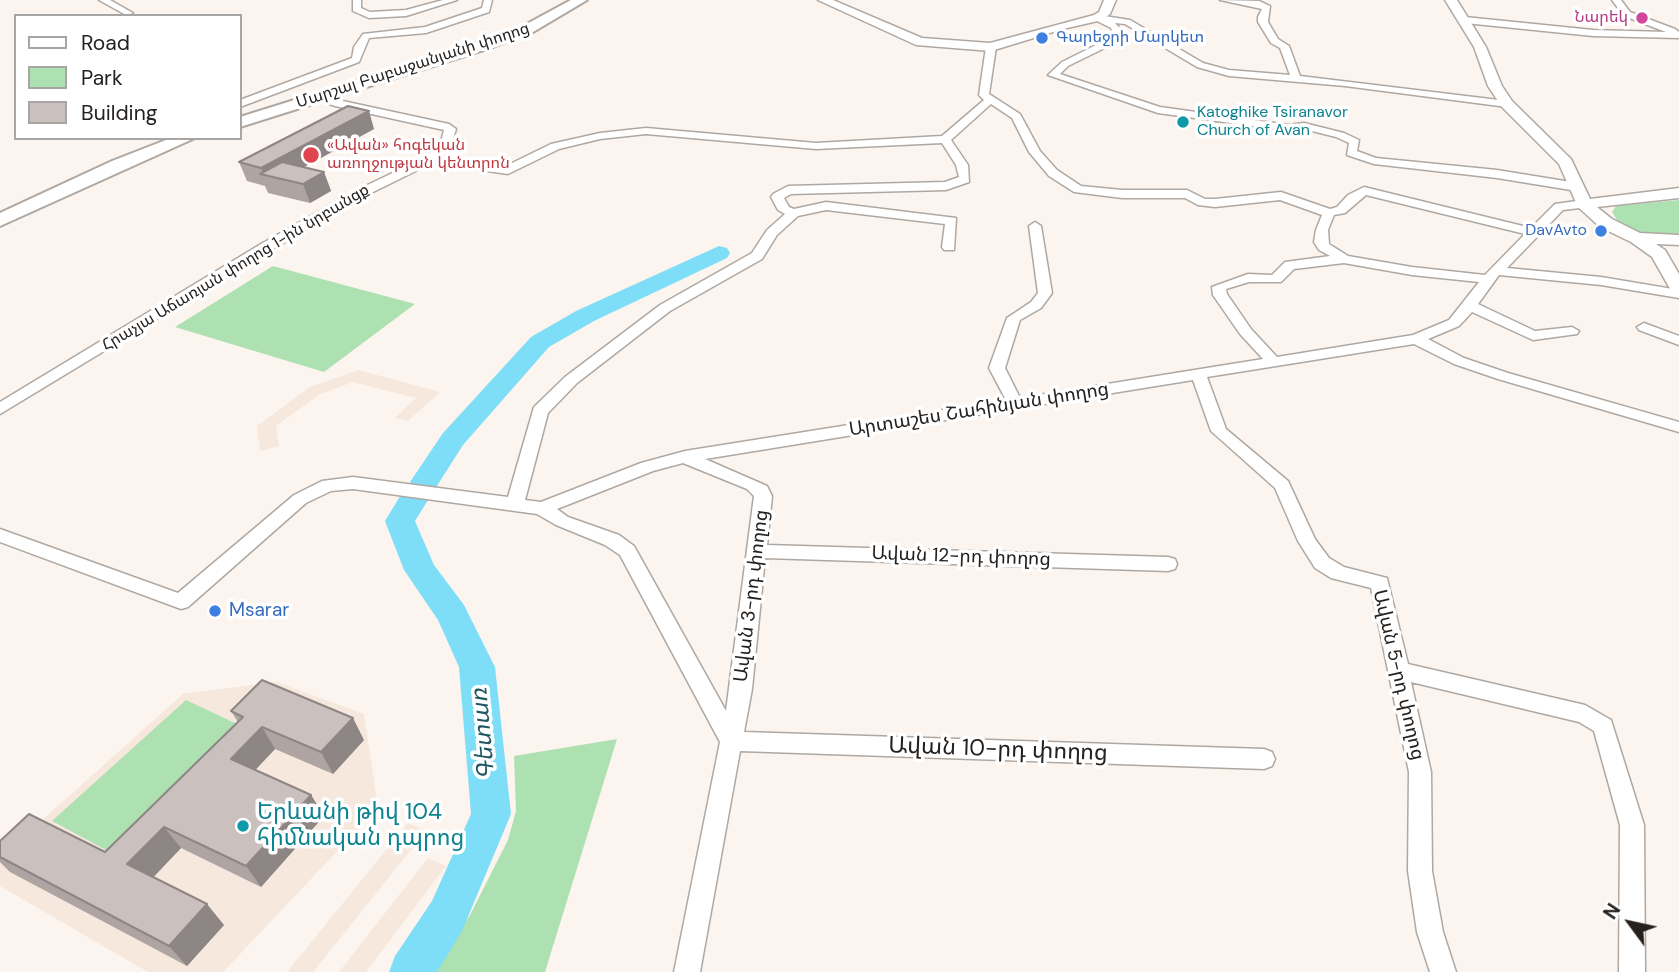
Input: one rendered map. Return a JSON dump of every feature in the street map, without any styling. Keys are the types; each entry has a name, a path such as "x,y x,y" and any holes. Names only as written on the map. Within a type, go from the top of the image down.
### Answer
{"main road":[{"name":"Մարշալ Բաբաջանյանի փողոց","path":"242,120 488,44 528,29 581,0"},
{"path":"0,220 118,165 182,140"}],"street":[{"path":"103,0 129,13"},
{"path":"357,0 356,9 373,15 406,13 453,0"},
{"path":"242,103 356,60 366,36 426,30 486,10 488,0"},
{"path":"574,0 581,0"},
{"path":"824,0 920,42 991,47 1060,26 1098,18 1127,22 1199,65 1229,73 1507,104"},
{"path":"1098,18 1104,13 1110,0"},
{"path":"1224,0 1259,4 1267,8 1262,17 1263,22 1274,41 1284,46 1296,79"},
{"path":"1451,0 1480,47 1488,72 1507,104 1566,162 1584,204 1606,223 1637,238 1659,254 1679,292"},
{"path":"1616,0 1627,13 1679,34"},
{"path":"1098,18 1114,26 1120,34 1118,38 1065,64 1053,75 1158,110 1289,128 1304,126 1340,135 1355,142 1351,153 1374,161 1496,174 1577,187"},
{"path":"1465,20 1593,33 1679,34"},
{"path":"991,47 985,95 1017,116 1035,152 1053,173 1078,189 1122,194 1187,194 1202,202 1215,203 1281,195 1329,213 1341,210 1355,196 1368,191 1532,232"},
{"path":"319,97 339,104 445,126 450,129 447,139 430,159"},
{"path":"430,159 508,170 555,146 600,136 646,131 816,146 945,139 990,100"},
{"path":"945,139 962,165 965,179 946,186 789,190 777,197 784,210 794,213 826,206 952,221 949,247"},
{"name":"Հրաչյա Աճառյան փողոց 1-ին նրբանցք","path":"0,409 266,247 362,193 430,159"},
{"path":"1584,204 1679,193"},
{"name":"Արտաշես Շահինյան փողոց","path":"542,508 647,467 685,457 1416,339 1454,323 1492,275 1559,207 1584,204"},
{"path":"515,503 540,411 570,380 665,308 757,256 772,233 794,213"},
{"path":"1329,213 1322,230 1321,242 1330,252 1344,259"},
{"path":"1014,404 997,368 1014,318 1036,305 1045,293 1035,226"},
{"path":"1637,238 1679,240"},
{"path":"1273,361 1245,331 1233,310 1220,295 1219,287 1248,278 1276,279 1290,265 1344,259 1412,271 1601,281 1679,292"},
{"path":"1470,306 1528,335 1572,331"},
{"path":"1644,327 1679,341"},
{"path":"1416,339 1470,365 1679,427"},
{"name":"Ավան 5-րդ փողոց","path":"1198,373 1219,431 1282,485 1307,541 1322,563 1338,573 1380,583 1420,772 1420,871 1430,932 1443,972"},
{"name":"Ավան 3-րդ փողոց","path":"685,457 761,490 763,502 755,551 741,689 687,972"},
{"path":"0,535 181,602 300,499 328,485 353,483 542,508"},
{"name":"Ավան 3-րդ փողոց","path":"542,508 562,522 602,536 627,551 731,741"},
{"name":"Ավան 12-րդ փողոց","path":"755,551 1168,564"},
{"path":"1400,671 1585,714 1603,726 1632,825 1632,972"},
{"name":"Ավան 10-րդ փողոց","path":"731,741 1264,759"}],"shaded area":[{"path":"358,370 440,392 408,421 395,418 416,398 353,382 320,394 276,426 279,446 260,451 257,426 310,387"},
{"path":"276,682 364,714 378,808 223,972 148,972 0,886 0,858 183,694"},
{"path":"408,823 426,831 313,972 287,972"},
{"path":"428,858 446,866 366,972 339,972"}],"green space":[{"path":"1679,200 1679,237 1637,232 1617,220 1612,212 1616,206"},
{"path":"273,266 415,304 324,372 175,327"},
{"path":"186,700 239,725 108,851 52,821"},
{"path":"617,739 545,972 432,972 470,915 508,840 516,811 514,756"}],"building":[{"path":"348,106 369,111 261,168 239,162"},
{"path":"282,162 324,172 303,184 260,174"},
{"name":"Երևանի թիվ 104 հիմնական դպրոց","path":"262,680 353,718 321,752 262,727 231,759 311,795 246,866 164,827 127,864 207,904 169,946 0,857 0,841 29,814 105,852 243,717 231,711"}],"waterway":[{"name":"Գետառ","path":"425,482 453,439 540,342 585,316 719,253"},
{"name":"Գետառ","path":"411,972 447,916 491,814 477,667 452,614 420,570 400,521 413,500"}],"place":[{"name":"Նարեկ","path":"1642,18"},
{"name":"Գարեջրի Մարկետ","path":"1042,38"},
{"name":"Katoghike Tsiranavor Church of Avan","path":"1183,122"},
{"name":"«Ավան» հոգեկան առողջության կենտրոն","path":"311,155"},
{"name":"DavAvto","path":"1601,231"},
{"name":"Msarar","path":"215,611"},
{"name":"Երևանի թիվ 104 հիմնական դպրոց","path":"243,826"}]}
